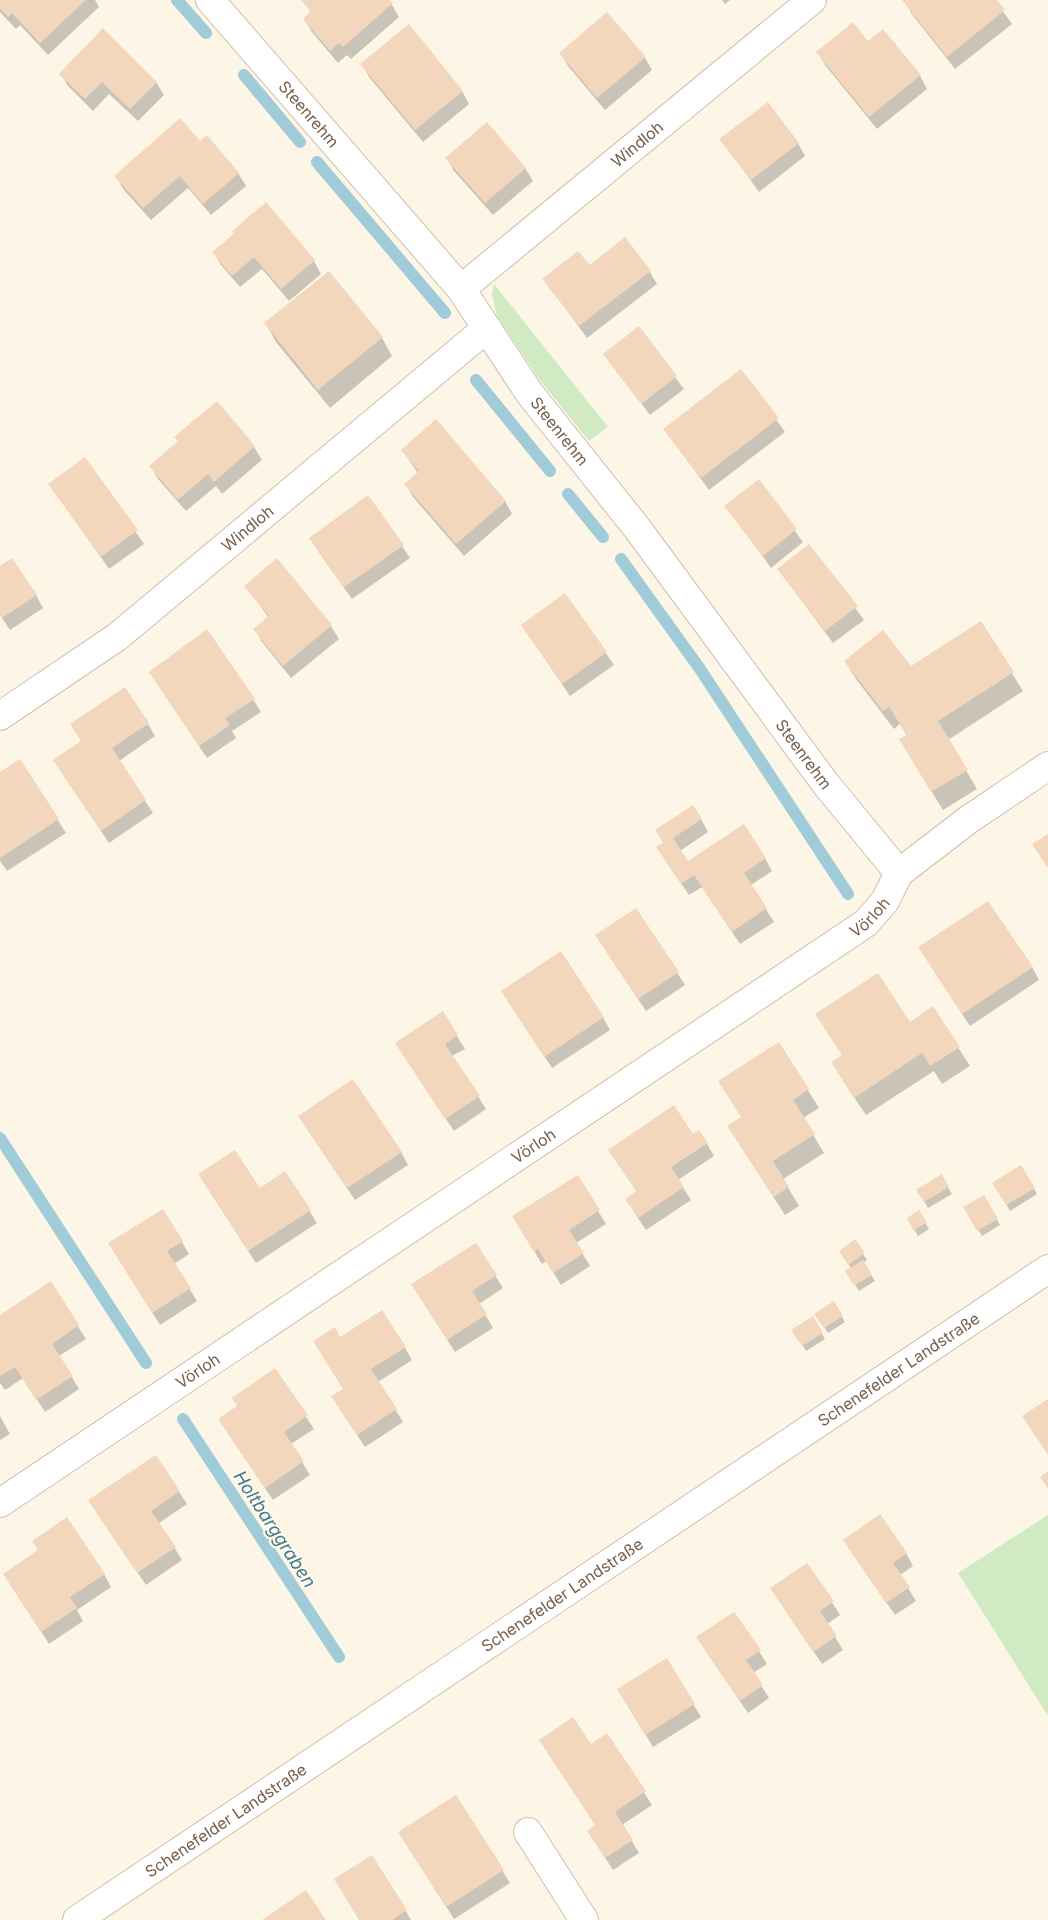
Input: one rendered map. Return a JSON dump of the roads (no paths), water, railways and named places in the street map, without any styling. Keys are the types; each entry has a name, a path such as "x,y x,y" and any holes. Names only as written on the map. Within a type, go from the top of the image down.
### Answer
{"street":[{"name":"Steenrehm","path":"210,0 462,289 530,394 637,528 825,783 899,873"},
{"name":"Windloh","path":"462,289 812,0"},
{"name":"Windloh","path":"0,716 117,637 486,328"},
{"name":"Vörloh","path":"0,1503 866,923 885,901 899,873 968,820 1048,766"},
{"name":"Schenefelder Landstraße","path":"77,1920 1048,1269"},
{"path":"528,1832 584,1920"}],"waterway":[{"path":"177,0 206,33"},
{"path":"244,75 300,142"},
{"path":"317,162 445,313"},
{"path":"476,380 550,471"},
{"path":"568,494 603,537"},
{"path":"621,559 700,669 848,894"},
{"name":"Holtbarggraben","path":"0,1138 146,1363"},
{"name":"Holtbarggraben","path":"183,1419 339,1657"}]}
